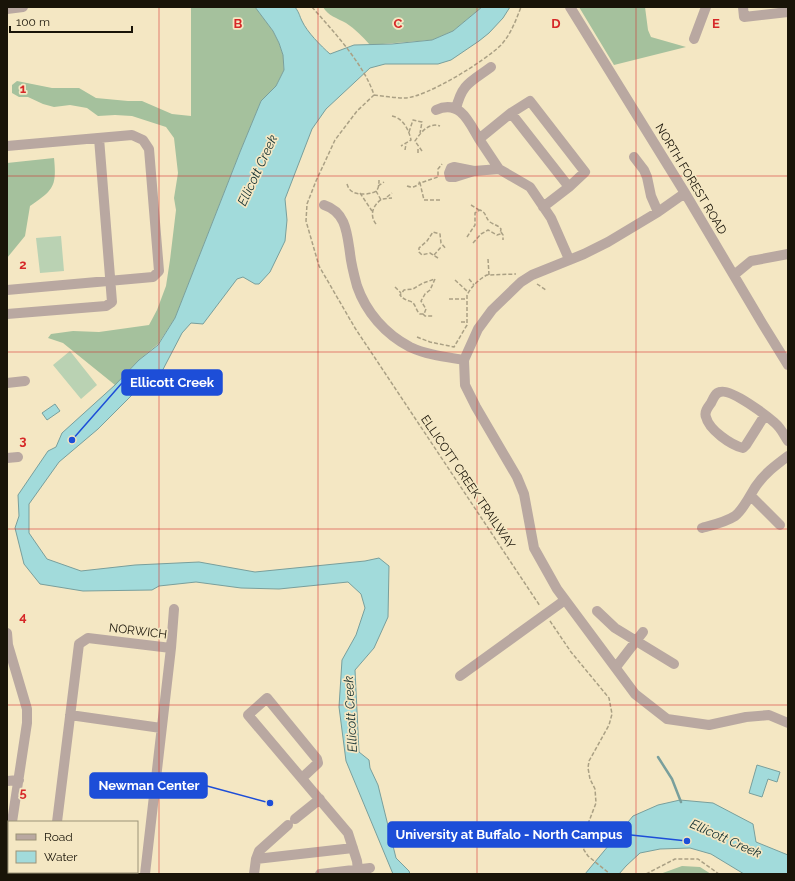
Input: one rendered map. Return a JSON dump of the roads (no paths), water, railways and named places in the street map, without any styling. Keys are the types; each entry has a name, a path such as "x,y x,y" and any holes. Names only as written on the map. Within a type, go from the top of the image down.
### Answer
{"street":[{"path":"7,8 24,7"},
{"name":"NORTH FOREST ROAD","path":"570,7 685,193 788,365"},
{"path":"694,40 706,7"},
{"path":"743,7 744,17 788,12"},
{"path":"456,109 461,91 467,84 491,67"},
{"path":"479,139 511,113 530,101 544,117 585,172 569,187 543,207"},
{"path":"436,110 451,107 461,112 499,169 530,187 551,218 569,259"},
{"path":"511,113 569,187"},
{"path":"7,146 132,135 144,140 149,149 159,271 153,278 7,290"},
{"path":"7,314 106,306 112,302 99,138"},
{"path":"634,157 644,170 651,196 658,212"},
{"path":"474,172 499,169"},
{"path":"685,193 658,212 608,242 528,278 504,298 492,310 478,330 464,360 465,385 476,407 517,477 524,494 534,548 557,589 635,694 667,719 709,725 746,717 769,715 788,723"},
{"path":"324,205 337,212 345,226 357,287 374,318 384,329 411,347 435,355 464,360"},
{"path":"734,275 751,261 788,254"},
{"path":"7,383 25,381"},
{"path":"765,415 743,448 738,447 722,437 712,428 706,417 706,412 716,394 721,391 728,392 765,415 776,424 788,441"},
{"path":"702,528 735,516 751,496 756,486 768,472 788,456"},
{"path":"7,458 18,457"},
{"path":"751,496 780,524"},
{"path":"460,676 565,600"},
{"path":"171,648 174,609"},
{"path":"597,610 615,628 674,664"},
{"path":"616,667 643,632"},
{"path":"7,633 7,645 27,710 27,723 12,821"},
{"name":"NORWICH","path":"57,821 79,644 88,638 171,648 145,874"},
{"path":"302,778 318,763 317,759 267,698 248,714 348,833 358,870"},
{"path":"70,715 161,728"},
{"path":"7,781 19,780"},
{"path":"254,874 256,859 259,851 320,799"},
{"path":"7,853 8,847"},
{"path":"256,859 353,848"},
{"path":"320,874 370,868"}],"water":[{"name":"Ellicott Creek","path":"255,7 295,7 307,30 330,54 354,45 392,44 432,40 453,31 482,7 510,7 503,18 489,33 451,60 438,64 385,64 370,68 326,109 312,129 285,199 287,220 285,241 270,272 259,284 255,284 243,277 237,279 203,324 191,323 182,333 158,379 143,384 98,429 59,462 29,504 29,533 47,559 81,571 135,565 199,562 255,572 365,561 379,558 389,566 388,617 374,648 355,670 359,752 369,760 370,768 378,785 396,858 409,871 410,874 393,874 346,761 339,707 342,660 356,635 365,608 361,594 348,582 279,589 241,588 196,582 159,586 152,590 83,591 40,584 24,564 15,528 19,516 18,495 48,451 56,447 62,433 115,385 139,360 158,345 175,318 261,101 276,86 284,70 283,55 279,43 273,31"},
{"path":"55,404 60,411 47,420 42,413"},
{"path":"757,765 780,772 777,782 768,779 762,797 749,793"},
{"name":"Ellicott Creek","path":"680,800 713,803 753,824 756,842 788,855 788,874 744,874 711,854 690,848 660,849 640,853 619,874 585,874 633,816 658,805"}],"waterway":[{"path":"658,757 672,779 681,802"}],"place":[{"name":"Ellicott Creek","path":"72,440"},
{"name":"Newman Center","path":"270,803"},
{"name":"University at Buffalo - North Campus","path":"687,841"}]}
